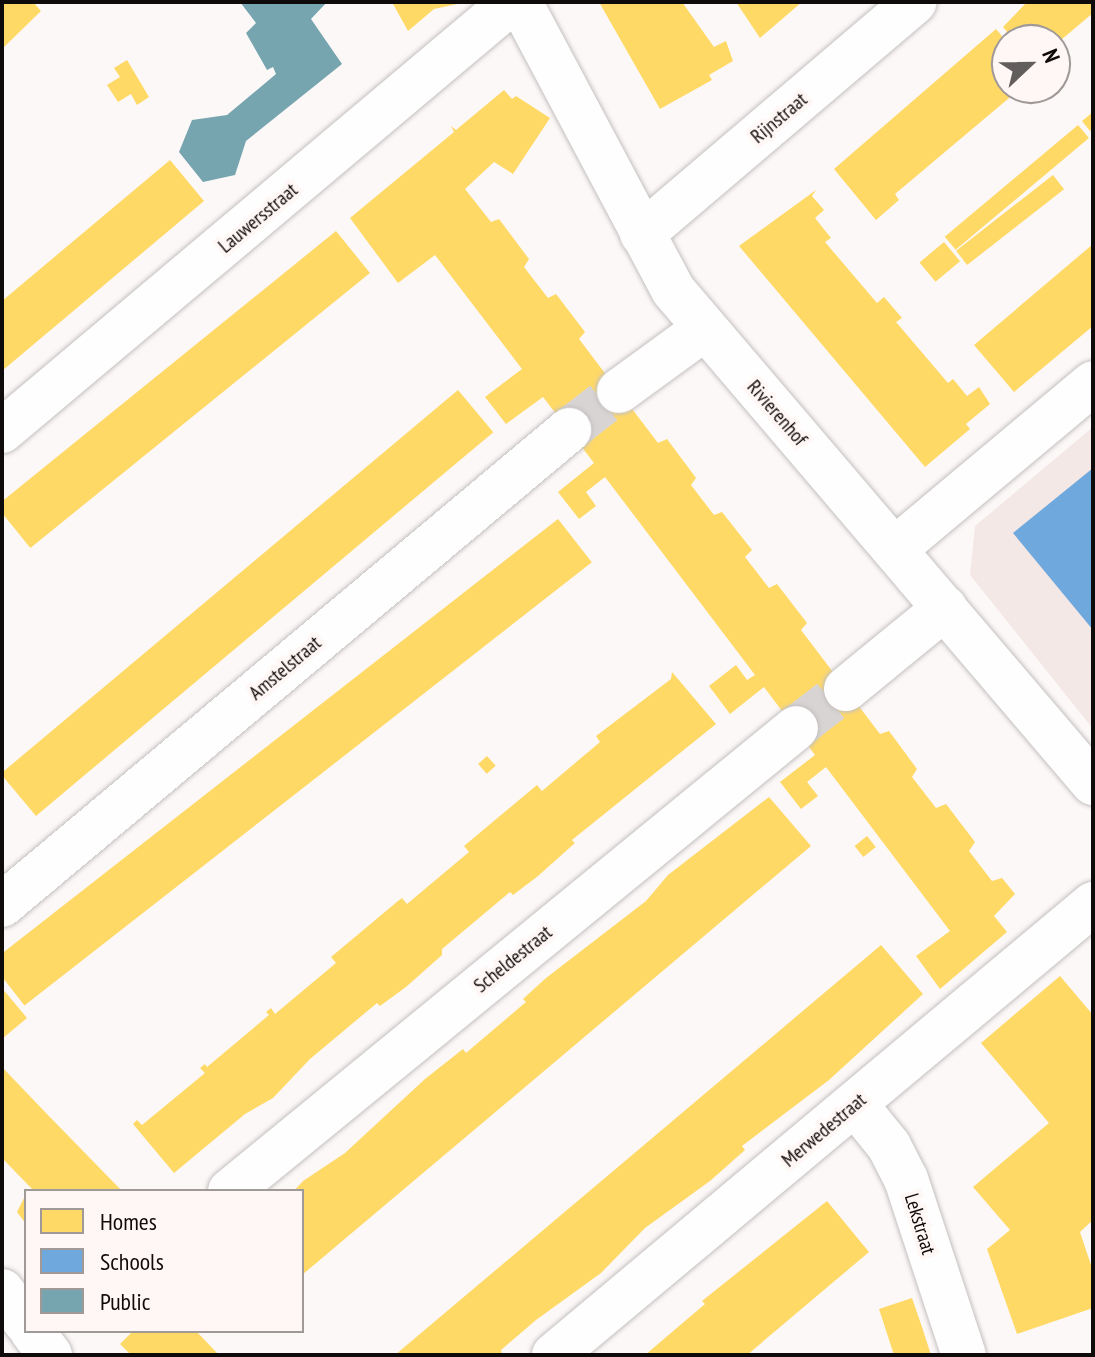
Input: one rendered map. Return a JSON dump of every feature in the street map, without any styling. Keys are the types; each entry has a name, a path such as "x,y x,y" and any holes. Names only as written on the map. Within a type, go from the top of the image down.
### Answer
{"street":[{"name":"Lauwersstraat","path":"2,431 512,2"},
{"name":"Rivierenhof","path":"520,2 673,290 896,548 1093,783"},
{"name":"Rijnstraat","path":"642,234 915,2"},
{"path":"619,391 704,329"},
{"path":"896,548 1093,383"},
{"name":"Amstelstraat","path":"2,905 569,430"},
{"path":"846,689 945,608"},
{"name":"Scheldestraat","path":"232,1189 796,728"},
{"name":"Merwedestraat","path":"554,1355 1093,904"},
{"name":"Lekstraat","path":"855,1104 889,1146 906,1179 964,1355"},
{"path":"2,1291 24,1316"}],"shaded area":[{"path":"1093,427 1093,729 970,575 975,526"}],"building: Homes":[{"path":"2,2 33,2 41,11 2,49"},
{"path":"392,2 462,3 434,9 408,31"},
{"path":"599,2 682,2 714,47 726,41 733,61 709,75 712,80 660,109"},
{"path":"736,2 802,2 760,38"},
{"path":"1027,2 1093,2 1093,13 1071,32 1071,24 1006,24"},
{"path":"991,33 991,104 1002,104 895,194 899,200 876,220 834,169"},
{"path":"127,60 149,97 137,105 131,94 118,102 107,85 120,77 114,68"},
{"path":"504,90 512,99 516,96 550,118 513,174 494,162 465,189 491,222 499,219 529,259 524,267 548,298 556,294 585,332 579,339 658,443 667,439 696,478 691,485 714,515 722,512 752,550 745,557 769,588 777,584 807,623 801,630 880,734 889,731 917,769 912,777 936,808 946,804 975,842 969,851 992,881 1002,878 1015,894 994,916 1007,932 940,989 916,956 950,931 826,767 807,782 818,796 801,809 780,782 815,755 764,687 730,714 709,686 736,665 747,680 755,675 605,477 586,492 596,506 579,519 558,492 594,463 543,397 506,424 485,397 522,369 435,255 398,283 350,218 454,132 451,126 456,130"},
{"path":"1093,112 1093,128 1090,131 1082,121"},
{"path":"1078,125 1089,138 956,250 945,237"},
{"path":"170,160 204,201 2,371 2,301"},
{"path":"1053,175 1064,189 967,265 956,251"},
{"path":"816,190 812,196 824,210 815,218 831,238 825,242 877,303 884,297 902,318 896,322 948,383 953,379 967,396 979,387 990,404 966,424 970,429 925,467 739,246"},
{"path":"336,231 370,273 30,548 2,513 2,501"},
{"path":"944,242 960,261 936,282 919,263"},
{"path":"1093,244 1093,326 1014,392 974,345"},
{"path":"458,390 493,432 36,816 2,773"},
{"path":"558,519 592,562 24,1006 2,977 2,953"},
{"path":"672,672 716,724 572,840 575,843 538,876 513,895 510,892 442,949 442,955 406,987 380,1006 377,1003 310,1059 273,1098 245,1114 174,1173 133,1124 137,1120 142,1125 205,1073 200,1068 205,1064 207,1067 269,1015 266,1012 271,1008 275,1014 336,963 331,957 398,901 402,898 407,904 469,852 464,846 537,785 542,791 600,742 596,736 671,679"},
{"path":"487,756 496,766 487,774 478,764"},
{"path":"769,797 811,846 304,1273 304,1189 296,1189 303,1181 345,1153 425,1079 463,1049 466,1053 526,1002 523,999 546,978 646,901 668,875"},
{"path":"867,836 876,847 863,857 855,846"},
{"path":"881,945 923,994 829,1080 742,1146 745,1150 710,1181 645,1228 601,1273 536,1320 501,1350 502,1355 395,1355"},
{"path":"1060,976 1093,1015 1093,1220 1080,1232 1093,1271 1093,1308 1017,1334 987,1249 1010,1230 973,1187 1049,1123 981,1043"},
{"path":"2,988 27,1018 2,1039"},
{"path":"2,1067 120,1189 32,1189 2,1158"},
{"path":"24,1198 24,1221 17,1212"},
{"path":"827,1201 869,1252 747,1355 645,1355 705,1304 702,1301"},
{"path":"912,1298 931,1355 894,1355 879,1309"},
{"path":"131,1333 198,1333 219,1355 131,1355 120,1344"}],"building: Schools":[{"path":"1093,468 1093,630 1013,533"}],"building: Public":[{"path":"240,2 327,2 311,19 342,64 246,141 235,175 203,182 179,152 192,120 227,115 276,74 273,67 267,70 246,33 256,23"}],"tunnel":[{"path":"569,430 619,391"},
{"path":"796,728 846,689"}]}
